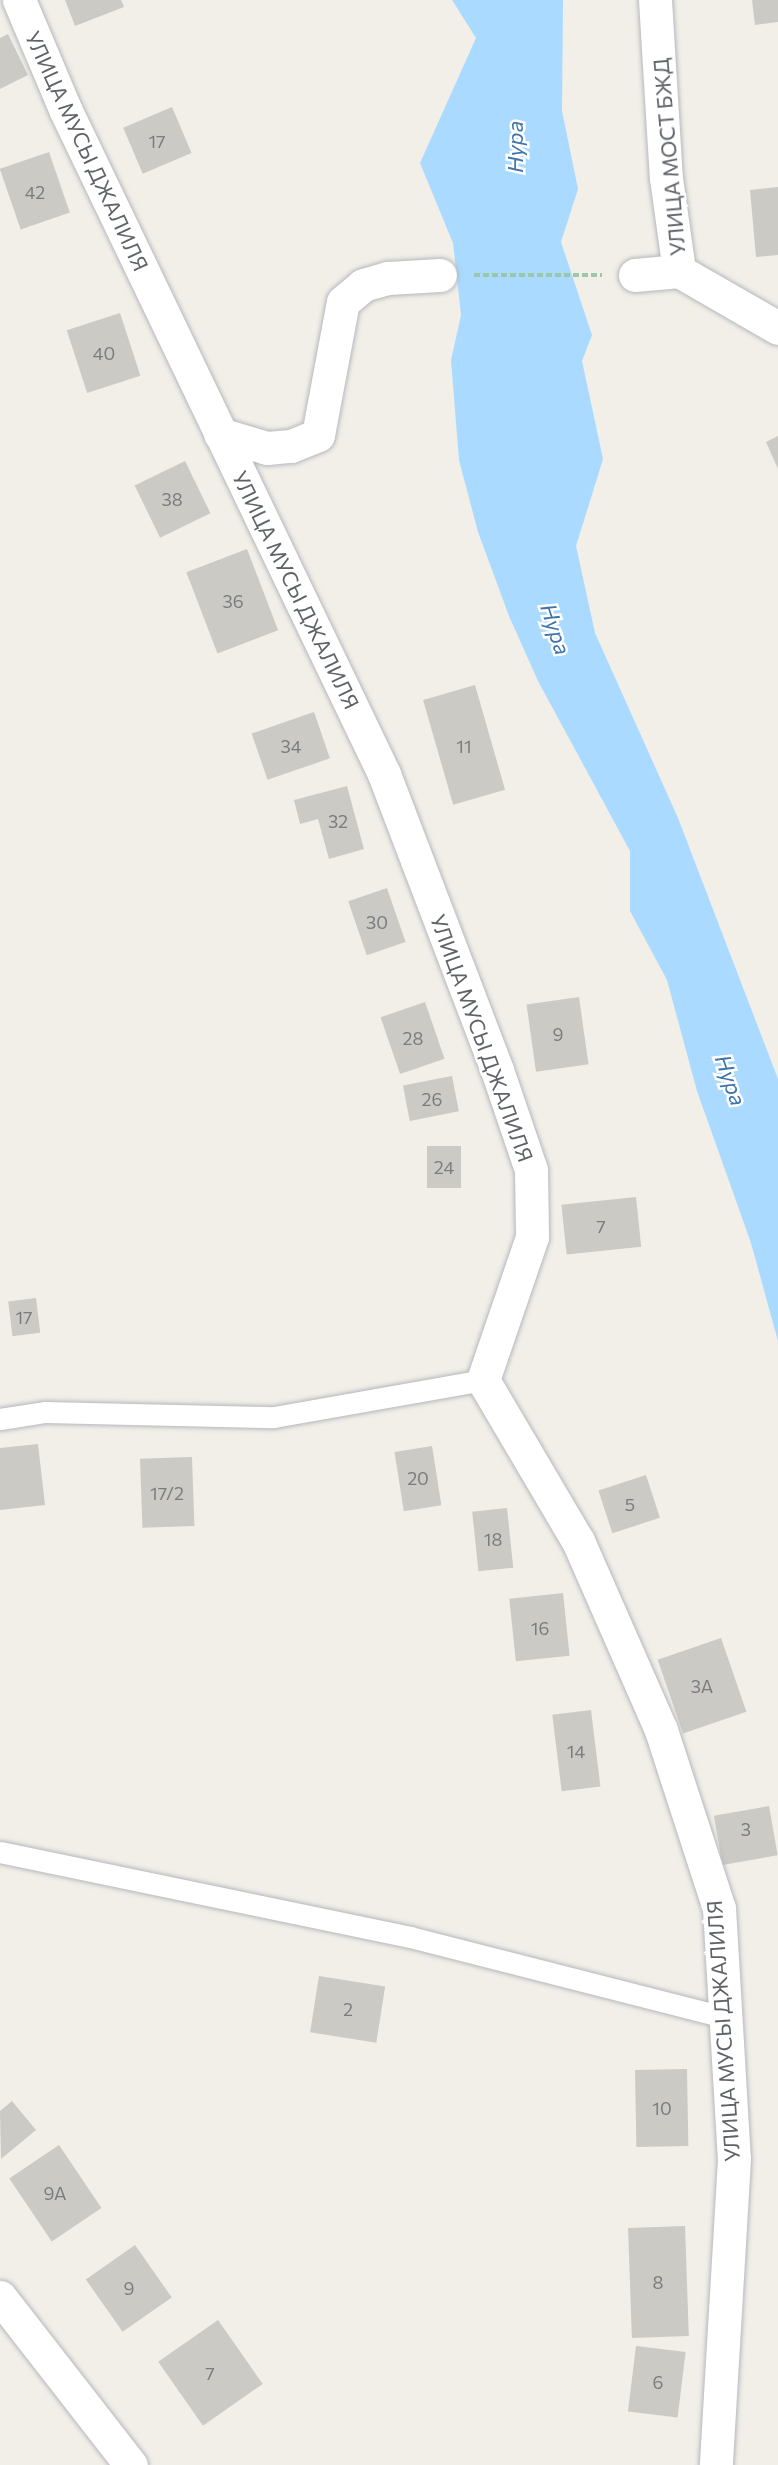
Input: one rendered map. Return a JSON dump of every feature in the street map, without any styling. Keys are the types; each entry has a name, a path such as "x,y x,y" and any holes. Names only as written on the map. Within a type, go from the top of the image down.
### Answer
{"street":[{"name":"УЛИЦА МУСЫ ДЖАЛИЛЯ","path":"19,0 65,109 384,774 497,1070 531,1170 532,1237 483,1380 578,1541 661,1730 719,1908 734,2159 716,2465"},
{"name":"УЛИЦА МОСТ БЖД","path":"656,0 666,178 679,272 778,328"},
{"path":"636,275 679,272"},
{"path":"220,434 267,448 291,447 318,435 343,302 363,285 388,278 440,275"},
{"path":"0,2297 131,2465"}],"lane":[{"path":"0,1419 45,1412 274,1417 483,1380"},
{"path":"0,1852 410,1937 725,2017"}],"path":[{"path":"440,275 636,275"}],"water":[{"name":"Нура","path":"452,0 563,0 562,111 578,189 561,242 592,335 582,361 603,459 576,546 595,633 678,818 778,1079 778,1341 751,1243 697,1091 667,980 630,911 630,851 538,681 509,616 478,532 459,460 451,360 461,315 453,243 420,163 476,38"}],"building":[{"path":"65,0 121,0 124,7 75,26"},
{"path":"752,0 778,0 778,22 755,25"},
{"path":"8,34 28,75 0,89 0,38"},
{"path":"172,107 192,153 143,174 123,128"},
{"path":"49,152 70,213 21,229 0,169"},
{"path":"778,187 778,255 756,257 750,190"},
{"path":"120,313 140,376 87,393 67,330"},
{"path":"778,436 778,469 766,442"},
{"path":"185,461 210,513 160,538 135,486"},
{"path":"247,549 278,630 217,654 186,572"},
{"path":"475,685 505,790 453,805 423,700"},
{"path":"314,712 330,758 268,780 252,733"},
{"path":"347,786 364,849 329,859 318,819 300,824 294,800"},
{"path":"387,888 406,942 367,955 348,901"},
{"path":"579,997 588,1064 536,1072 527,1004"},
{"path":"425,1002 445,1059 400,1074 381,1017"},
{"path":"452,1076 459,1111 410,1121 403,1086"},
{"path":"427,1146 461,1146 461,1188 427,1188"},
{"path":"636,1197 641,1247 567,1255 561,1205"},
{"path":"36,1298 40,1333 12,1336 8,1301"},
{"path":"38,1444 45,1505 0,1510 0,1448"},
{"path":"432,1446 441,1505 404,1511 394,1452"},
{"path":"192,1457 194,1526 142,1528 140,1459"},
{"path":"646,1475 660,1518 612,1533 598,1490"},
{"path":"507,1508 513,1568 478,1571 472,1512"},
{"path":"563,1593 570,1656 516,1661 509,1599"},
{"path":"721,1638 746,1712 683,1734 658,1660"},
{"path":"591,1710 600,1786 562,1791 552,1715"},
{"path":"769,1806 778,1855 723,1865 714,1816"},
{"path":"319,1976 385,1986 376,2043 310,2032"},
{"path":"687,2069 688,2146 636,2147 635,2070"},
{"path":"12,2101 36,2130 1,2159 0,2111"},
{"path":"59,2145 101,2208 52,2242 9,2179"},
{"path":"685,2226 689,2336 632,2338 628,2228"},
{"path":"135,2245 172,2297 123,2332 86,2279"},
{"path":"218,2320 263,2384 203,2426 158,2362"},
{"path":"636,2346 686,2352 678,2418 628,2412"}]}
